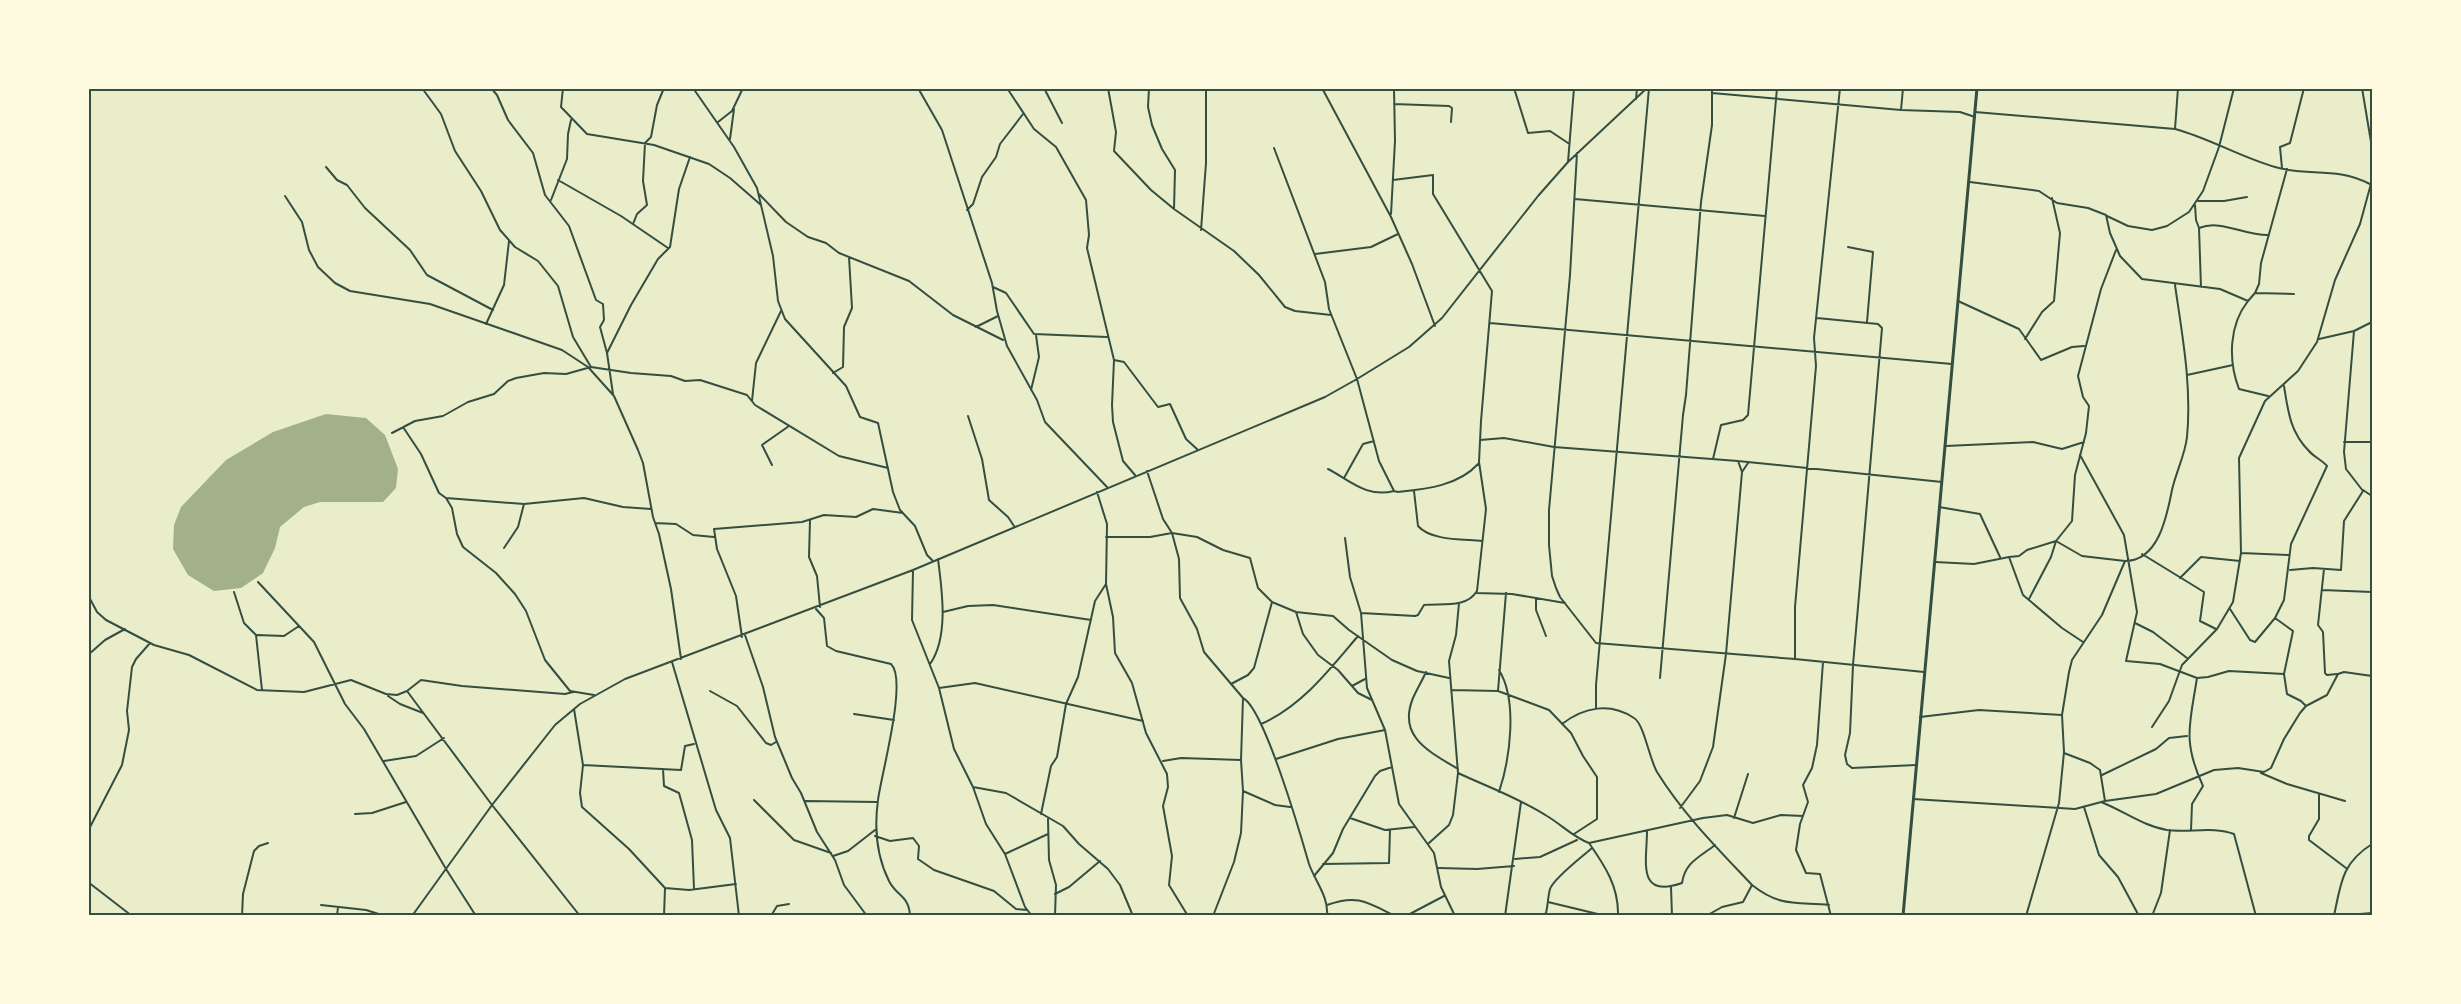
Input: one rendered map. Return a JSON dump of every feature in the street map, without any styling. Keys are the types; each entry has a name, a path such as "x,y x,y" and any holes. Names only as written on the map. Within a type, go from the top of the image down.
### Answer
{"main road":[{"path":"1903,915 1977,88"}],"street":[{"path":"422,88 441,114 455,151 481,191 500,230 515,247 538,261 558,286 573,338 589,367 614,396"},
{"path":"491,88 497,94 508,120 533,153 545,195 569,226 596,300 603,304 604,320 600,327 614,396 643,463 654,523 659,534 671,589 681,659"},
{"path":"562,88 560,105 571,120 587,135 645,143 715,167 761,205"},
{"path":"633,224 637,214 647,205 644,181 645,143 651,137 657,105 664,88"},
{"path":"693,88 753,177 773,256 781,310 789,326 807,341 849,391 860,417 878,423 893,492 903,513 915,526 927,555 933,561"},
{"path":"718,122 728,115 743,88"},
{"path":"918,88 942,130 993,287 1004,341 1031,390 1045,422 1107,487"},
{"path":"1007,88 1034,129 1056,147 1086,200 1089,235 1087,248 1114,360 1113,422 1124,461 1136,476"},
{"path":"1044,88 1062,123"},
{"path":"1108,88 1116,132 1114,151 1145,184 1201,230 1234,251 1259,275 1285,306 1295,311 1331,315"},
{"path":"1149,88 1148,107 1152,125 1162,149 1175,170 1174,209"},
{"path":"1201,230 1206,163 1206,88"},
{"path":"1322,88 1391,217 1435,326"},
{"path":"1391,217 1394,88"},
{"path":"1514,88 1528,133 1550,131 1568,143"},
{"path":"1568,162 1574,88"},
{"path":"1636,99 1637,88"},
{"path":"412,915 492,805 555,725 594,695 625,679 816,609 912,570 1325,397 1409,347 1435,326 1568,162 1648,88"},
{"path":"1596,708 1648,88"},
{"path":"1713,459 1721,425 1743,420 1748,415 1777,88"},
{"path":"1796,659 1795,607 1816,366 1817,318 1840,88"},
{"path":"1901,110 1903,88"},
{"path":"2175,129 2178,88"},
{"path":"1970,182 2039,190 2057,203 2088,208 2140,229 2158,230 2181,218 2198,201 2219,147 2234,88"},
{"path":"2282,168 2280,147 2290,142 2304,88"},
{"path":"2362,88 2373,148"},
{"path":"1660,678 1700,210 1712,125 1712,91 1901,110 1960,112 2175,129 2195,135 2219,147 2282,168 2346,174 2372,185"},
{"path":"1394,104 1449,106 1452,108 1451,122"},
{"path":"730,141 734,106"},
{"path":"967,210 973,204 982,177 996,157 1000,144 1023,114"},
{"path":"550,201 567,159 571,120"},
{"path":"1274,148 1325,282 1331,315 1357,379 1379,461 1394,491"},
{"path":"1577,153 1549,510 1552,576 1560,597 1592,640 1600,645 1796,659 1924,672"},
{"path":"607,353 631,305 658,259 671,243 679,189 690,157"},
{"path":"326,167 337,180 347,185 365,208 410,250 427,275 493,310"},
{"path":"2268,396 2239,389 2233,365 2235,320 2259,284 2261,263 2287,169"},
{"path":"1361,613 1415,616 1427,604 1449,605 1472,598 1476,593 1486,508 1479,462 1492,291 1433,194 1433,175 1393,180"},
{"path":"558,180 633,224 668,249"},
{"path":"2152,727 2169,701 2178,671 2217,629 2230,609 2241,553 2239,458 2268,396 2284,386 2298,371 2319,339 2336,280 2360,224 2373,180"},
{"path":"759,194 786,222 808,237 822,241 839,254 909,281 952,315 1004,341"},
{"path":"285,196 302,222 313,258 325,275 335,283 358,294 430,304 562,350 589,367 666,375 685,381 700,380 732,389 747,395 752,402 844,459 888,468"},
{"path":"2198,201 2224,201 2247,197"},
{"path":"2025,339 2042,312 2054,301 2060,233 2052,198"},
{"path":"1575,199 1766,216"},
{"path":"2195,205 2199,228 2201,286"},
{"path":"2106,215 2117,249 2124,261 2142,279 2220,289 2248,301"},
{"path":"2199,228 2220,225 2252,235 2269,235"},
{"path":"1314,254 1371,247 1398,234"},
{"path":"486,324 504,285 509,241"},
{"path":"1848,247 1873,252 1867,323"},
{"path":"2029,600 2051,557 2056,541 2072,521 2075,476 2084,442 2089,406 2084,398 2078,376 2101,288 2117,249"},
{"path":"833,373 843,367 844,327 852,308 849,257"},
{"path":"1935,562 1974,564 2000,557 2019,556 2027,550 2056,541 2082,556 2127,561 2142,554 2156,542 2168,518 2187,437 2187,375 2175,285"},
{"path":"993,287 1006,293 1036,335 1039,357 1031,390"},
{"path":"2255,293 2294,294"},
{"path":"1958,301 2019,329 2041,360 2059,351 2084,346"},
{"path":"752,402 756,363 781,310"},
{"path":"976,327 998,316"},
{"path":"1817,318 1878,324 1882,328 1853,665 1850,733 1845,755 1847,764 1852,768 1916,765"},
{"path":"2319,339 2354,331 2373,322"},
{"path":"1490,323 1952,364"},
{"path":"2354,331 2344,442 2346,470 2363,490 2373,496"},
{"path":"1036,335 1107,337"},
{"path":"1114,360 1124,362 1158,407 1170,404 1185,440 1198,450"},
{"path":"2187,375 2233,365"},
{"path":"392,433 420,420 443,416 468,402 494,394 516,378 543,373 566,374 589,367"},
{"path":"2230,609 2254,642 2257,642 2284,603 2292,541 2327,466 2307,449 2294,432 2289,418 2284,386"},
{"path":"968,416 982,459 989,500 1008,517 1015,527"},
{"path":"772,465 762,445 789,426"},
{"path":"403,427 421,454 439,493 447,498 524,504 584,498 623,507 651,509"},
{"path":"1480,440 1504,438 1554,447 1738,461 1942,482"},
{"path":"1344,478 1363,444 1374,441"},
{"path":"1945,446 2033,442 2062,449 2084,442"},
{"path":"2344,442 2373,442"},
{"path":"2080,455 2122,531 2137,612 2126,661 2160,664 2197,678 2229,671 2284,674"},
{"path":"1680,808 1700,781 1712,753 1726,654 1742,472 1738,461"},
{"path":"1328,469 1365,491 1398,492 1445,484 1467,473 1479,462"},
{"path":"1742,472 1749,462"},
{"path":"1147,471 1163,519 1172,533 1179,559 1180,598 1197,629 1204,652 1248,701 1261,724 1276,759 1314,876 1327,905 1327,915"},
{"path":"1414,490 1418,526 1422,530 1447,538 1482,541"},
{"path":"2288,570 2341,570 2344,521 2363,490"},
{"path":"1097,492 1106,518 1106,584 1113,617 1115,653 1132,683 1149,741 1162,761 1168,779 1163,806 1172,856 1169,885 1188,915"},
{"path":"447,498 463,547 496,573 515,594 526,611 544,660 573,692"},
{"path":"504,548 518,527 524,504"},
{"path":"1940,507 1982,515 2000,557"},
{"path":"867,915 844,885 832,855 817,832 777,742 763,687 743,636 736,596 713,531 715,528 802,522 824,515 856,517 873,509 903,513"},
{"path":"810,520 809,557 818,580 820,607"},
{"path":"654,523 676,524 693,535 714,537"},
{"path":"1106,537 1150,537 1172,533 1197,537 1223,550 1250,558 1258,588 1272,602 1296,612 1333,615 1392,660 1449,678"},
{"path":"1345,538 1350,578 1361,613 1365,679 1385,730 1399,804 1428,843 1444,896 1455,915"},
{"path":"2241,553 2290,555"},
{"path":"2142,554 2204,593 2200,621 2217,629"},
{"path":"2009,557 2020,589 2029,600 2062,628 2083,642"},
{"path":"2180,578 2201,558 2240,561"},
{"path":"930,664 937,645 944,601 938,559"},
{"path":"2026,915 2061,788 2064,752 2062,715 2069,672 2083,642 2102,615 2127,561"},
{"path":"2324,569 2317,619 2323,632 2325,673 2326,675 2344,672 2373,676"},
{"path":"912,570 912,620 939,688 954,749 973,787 986,824 1005,854 1027,910 1032,915"},
{"path":"258,582 314,642 345,704 476,915"},
{"path":"1041,814 1051,766 1057,757 1066,704 1078,677 1095,601 1106,584"},
{"path":"2322,590 2373,592"},
{"path":"234,592 244,623 256,635 262,691"},
{"path":"1476,593 1506,593 1566,604"},
{"path":"1498,691 1506,593"},
{"path":"88,595 101,616 150,643 189,655 253,688 262,691 304,692 353,680 423,713"},
{"path":"1536,598 1536,610 1546,636"},
{"path":"1231,684 1248,675 1254,668 1272,602"},
{"path":"1428,843 1452,820 1458,771 1449,661 1456,635 1459,603"},
{"path":"943,612 993,605 1091,620"},
{"path":"816,609 824,618 826,646 891,664 895,668 896,707 878,802 875,836 879,856 889,882 909,903 910,915"},
{"path":"1296,612 1306,639 1318,655 1333,665 1358,693 1372,700"},
{"path":"2275,618 2294,631 2284,674 2287,694 2306,706"},
{"path":"2135,623 2152,632 2187,659"},
{"path":"256,635 284,636 299,626"},
{"path":"88,655 105,640 125,629"},
{"path":"1261,724 1275,717 1309,691 1358,636"},
{"path":"88,831 122,765 129,730 127,711 132,667 150,643"},
{"path":"672,662 716,810 730,838 740,915"},
{"path":"1823,662 1817,745 1812,768 1803,782 1808,802 1796,853 1806,873 1820,874 1831,915"},
{"path":"1499,670 1509,694 1507,768 1499,792"},
{"path":"1426,672 1412,701 1410,726 1417,741 1458,771 1547,816 1577,840 1589,843 1691,819 1727,815 1753,823 1781,815 1803,816"},
{"path":"2258,772 2271,768 2289,730 2306,706 2327,695 2338,674"},
{"path":"2191,830 2192,804 2202,788 2188,736 2189,717 2197,678"},
{"path":"1352,686 1365,679"},
{"path":"386,694 397,695 407,691 421,680 470,687 594,695"},
{"path":"939,688 975,683 1143,721"},
{"path":"1451,690 1498,691 1509,694 1545,707 1571,733 1599,781 1597,819 1573,835"},
{"path":"407,691 492,805 580,915"},
{"path":"710,691 737,706 766,743 771,745 777,742"},
{"path":"1213,915 1234,862 1241,833 1243,698"},
{"path":"1562,724 1579,712 1596,708 1624,713 1637,719 1641,725 1649,756 1680,808 1752,885 1783,903 1829,905"},
{"path":"574,709 583,765 580,792 582,807 629,849 665,888 664,915"},
{"path":"1920,717 1979,710 2062,715"},
{"path":"854,714 894,720"},
{"path":"1276,759 1338,739 1385,730"},
{"path":"2102,775 2157,749 2169,738 2188,736"},
{"path":"383,762 388,759 416,756 444,738"},
{"path":"583,765 682,770 685,746 695,744"},
{"path":"2064,752 2090,763 2102,775 2103,802"},
{"path":"1162,761 1181,758 1241,760"},
{"path":"1314,876 1337,846 1349,818 1377,773 1392,767"},
{"path":"1913,800 2019,804 2056,808 2084,807 2156,794 2197,775 2226,768 2238,768 2258,772 2319,795 2345,801"},
{"path":"663,769 664,786 679,794 692,840 694,889"},
{"path":"1734,818 1748,774"},
{"path":"973,787 1005,793 1063,826 1100,861 1120,885 1133,915"},
{"path":"1243,791 1275,805 1290,807"},
{"path":"2319,795 2319,819 2308,838 2346,868"},
{"path":"754,800 794,840 832,855 848,851 875,830"},
{"path":"805,801 878,802"},
{"path":"355,814 372,813 406,802"},
{"path":"1505,915 1515,859 1521,802"},
{"path":"2103,802 2150,826 2170,830 2223,831 2234,834 2256,915"},
{"path":"2084,807 2099,855 2118,877 2139,915"},
{"path":"1349,818 1381,830 1414,827"},
{"path":"1048,819 1049,860 1056,885 1055,915"},
{"path":"1322,864 1389,862 1391,859 1390,830"},
{"path":"2152,915 2161,893 2170,830"},
{"path":"1647,831 1647,879 1654,885 1671,887 1682,883 1683,873 1688,866 1715,845"},
{"path":"1005,854 1048,834"},
{"path":"875,836 890,841 913,837 919,846 918,859 934,870 994,891 1016,909 1027,910"},
{"path":"1515,859 1540,856 1577,840"},
{"path":"242,915 243,894 254,850 268,843"},
{"path":"1589,843 1609,873 1618,898 1618,915"},
{"path":"2373,844 2358,853 2346,868 2338,915 2373,913"},
{"path":"1541,915 1546,913 1552,885 1559,876 1576,864 1592,848"},
{"path":"1055,894 1069,887 1100,861"},
{"path":"1437,868 1477,869 1514,866"},
{"path":"88,882 132,915"},
{"path":"665,888 694,889 736,884"},
{"path":"1706,915 1722,907 1743,902 1752,885"},
{"path":"1671,887 1672,915"},
{"path":"1406,915 1444,896"},
{"path":"1327,905 1343,899 1355,899 1395,915"},
{"path":"1548,902 1606,915"},
{"path":"771,915 774,907 789,904"},
{"path":"321,905 366,910 385,915"},
{"path":"338,907 338,915"}],"shaded area":[{"path":"326,414 366,418 385,435 398,469 396,488 383,502 320,502 304,507 280,527 275,548 263,573 241,588 214,591 188,575 173,549 174,525 181,507 226,460 273,432"}]}
